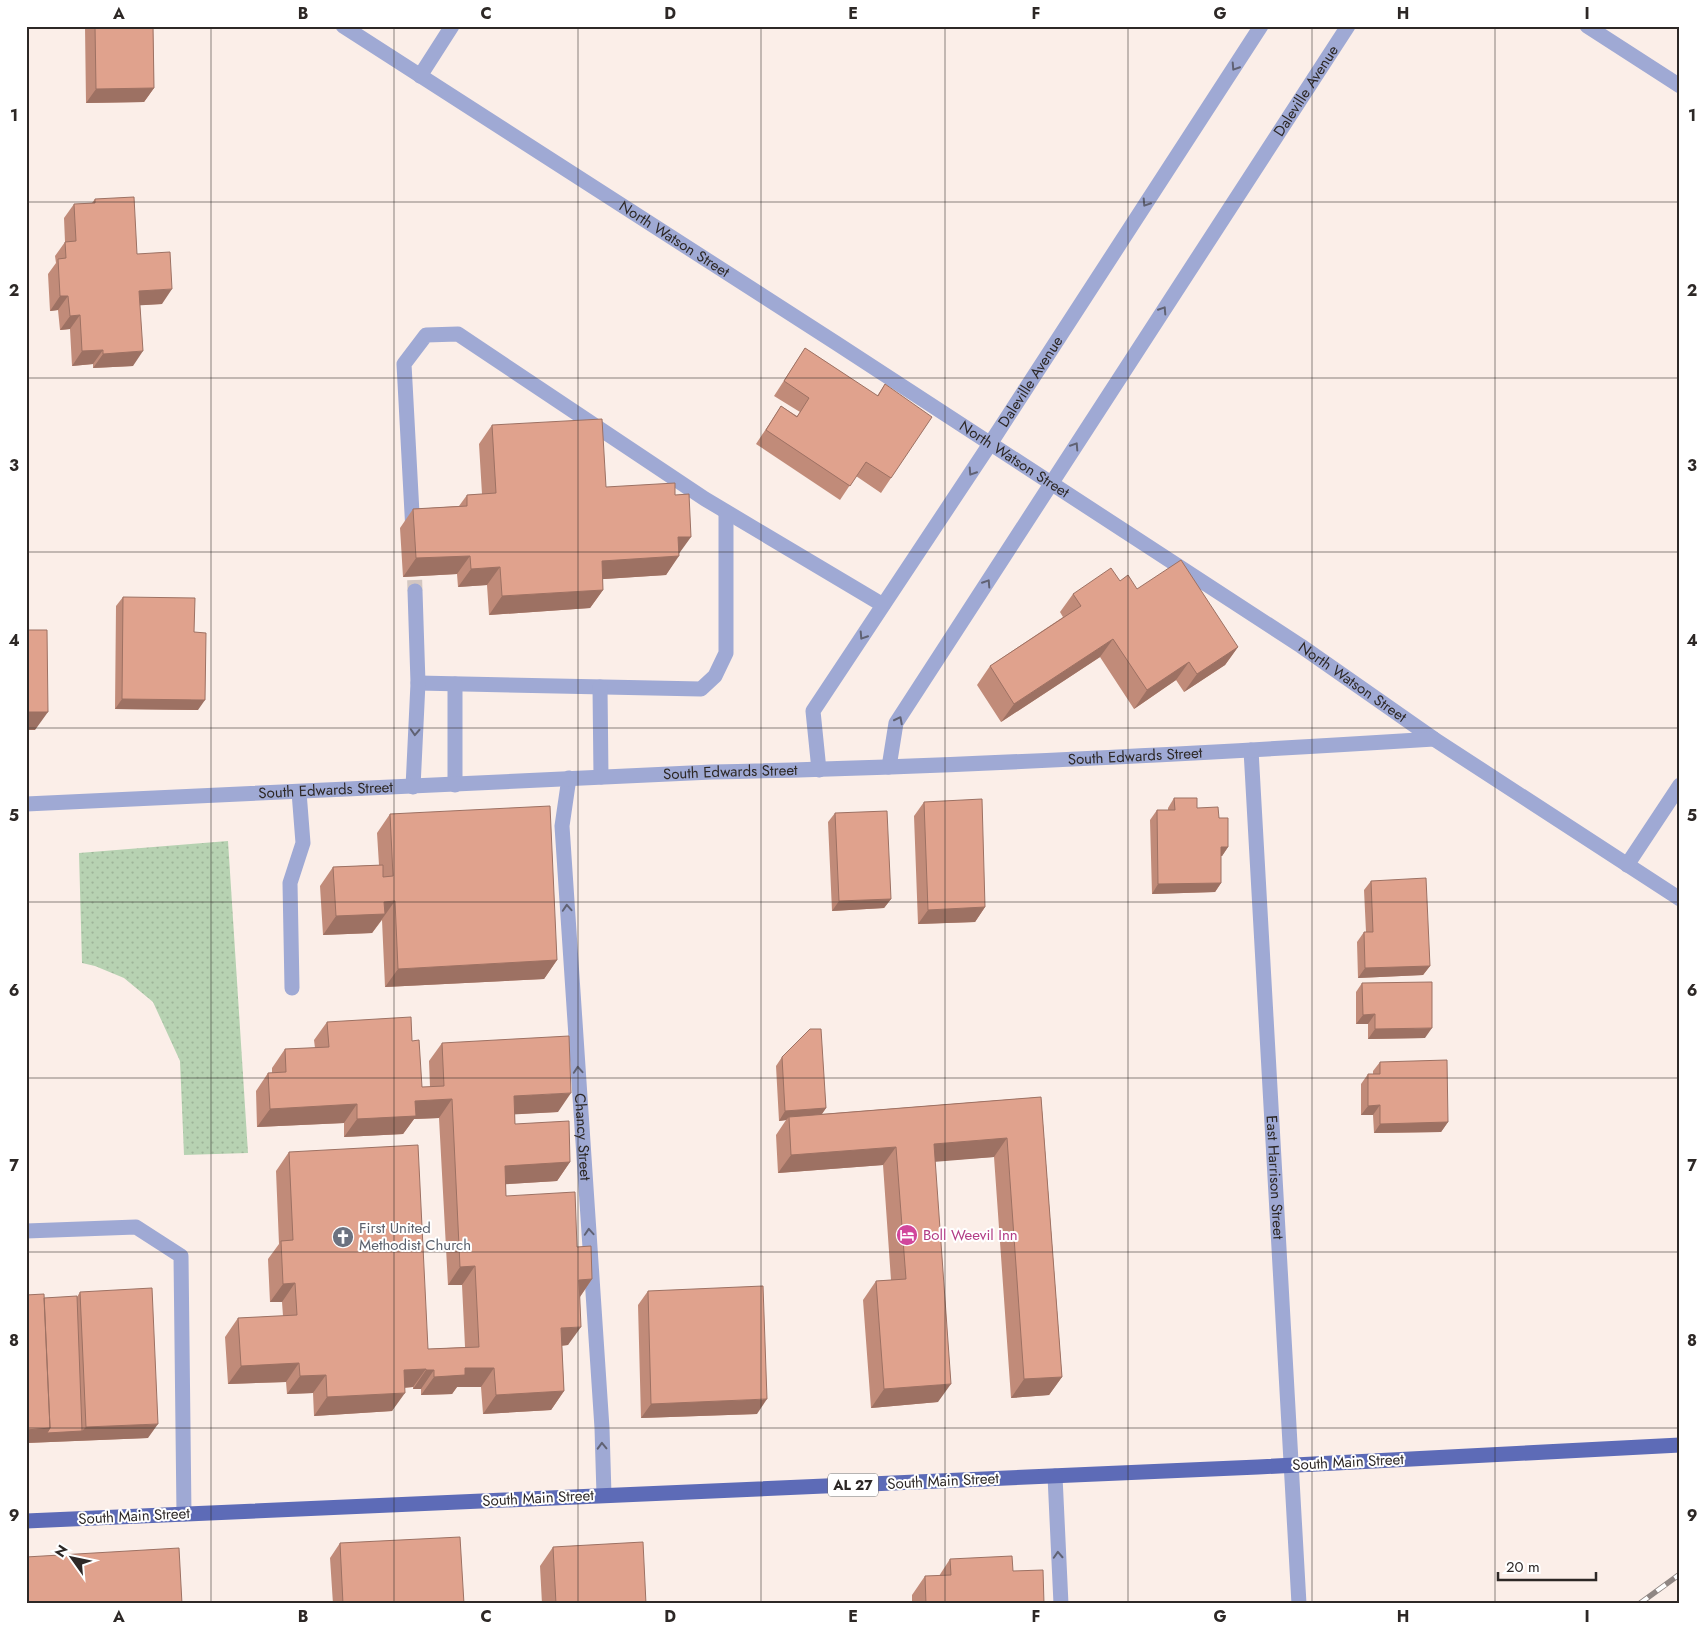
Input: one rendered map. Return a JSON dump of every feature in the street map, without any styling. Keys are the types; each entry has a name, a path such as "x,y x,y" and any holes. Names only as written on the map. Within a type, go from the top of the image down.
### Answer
{"main road":[{"name":"South Main Street","path":"26,1521 1055,1476 1680,1445"}],"street":[{"name":"North Watson Street","path":"343,26 836,343 1301,646 1434,739 1680,899"},
{"path":"420,76 452,26"},
{"name":"Daleville Avenue","path":"819,770 813,711 990,444 1261,26"},
{"name":"Daleville Avenue","path":"889,767 896,723 1348,26"},
{"path":"1587,26 1680,86"},
{"path":"414,536 404,364 426,335 458,334 726,512 884,605"},
{"path":"418,683 700,689 715,676 726,653 726,512"},
{"path":"413,787 418,683 414,591"},
{"path":"455,684 455,785"},
{"path":"600,687 601,777"},
{"name":"South Edwards Street","path":"26,804 455,785 570,778 889,767 1251,750 1434,739"},
{"name":"East Harrison Street","path":"1251,750 1299,1604"},
{"name":"Chancy Street","path":"570,778 562,826 602,1428 604,1495"},
{"path":"1627,865 1680,785"},
{"path":"292,988 290,883 303,843 299,792"},
{"path":"26,1231 136,1227 181,1256 184,1514"},
{"path":"1055,1476 1061,1604"}],"green space":[{"path":"228,841 248,1153 184,1155 180,1061 153,1002 124,978 95,966 82,963 79,853"}],"building":[{"path":"95,26 153,26 154,88 96,89"},
{"path":"134,197 137,254 170,252 172,289 139,291 143,351 103,354 103,350 82,351 80,315 70,316 68,296 60,296 58,259 66,258 65,242 76,241 74,204 95,203 95,199"},
{"path":"805,348 878,396 885,384 932,417 891,478 866,462 850,486 766,430 781,406 797,417 809,398 784,381"},
{"path":"602,419 606,487 675,483 675,495 689,494 691,537 678,537 679,556 602,561 603,590 502,596 500,567 471,569 470,556 416,558 413,509 467,506 467,495 496,493 492,425"},
{"path":"1181,560 1238,647 1197,674 1189,662 1147,690 1113,639 1014,704 990,666 1081,606 1073,594 1111,568 1120,581 1128,575 1137,589"},
{"path":"123,597 195,598 194,632 206,633 205,700 122,699"},
{"path":"26,630 47,630 48,712 26,712"},
{"path":"1174,798 1197,798 1197,808 1218,807 1219,818 1228,818 1228,847 1221,847 1221,883 1158,884 1157,810 1175,810"},
{"path":"982,799 985,907 928,910 924,802"},
{"path":"550,806 557,960 398,969 395,901 384,902 385,914 336,916 333,867 383,865 383,877 393,876 390,814"},
{"path":"887,811 891,899 839,901 835,813"},
{"path":"1426,878 1430,966 1365,968 1364,932 1373,932 1371,881"},
{"path":"1432,982 1432,1028 1375,1029 1375,1014 1363,1015 1362,983"},
{"name":"First United Methodist Church","path":"411,1017 412,1041 419,1040 422,1087 444,1086 442,1043 569,1036 571,1093 514,1096 515,1124 569,1121 570,1162 505,1166 506,1196 575,1192 577,1247 591,1246 592,1279 579,1280 581,1327 561,1328 564,1391 496,1395 494,1368 465,1368 465,1375 434,1377 434,1370 404,1370 405,1393 327,1397 326,1375 300,1376 299,1363 241,1366 238,1318 297,1315 295,1283 283,1284 281,1241 293,1240 289,1152 418,1145 428,1349 479,1347 475,1266 460,1267 452,1099 415,1101 416,1116 357,1119 357,1104 270,1109 268,1073 286,1072 285,1049 329,1047 327,1022"},
{"path":"810,1029 821,1029 826,1108 785,1111 782,1057"},
{"path":"1447,1060 1448,1122 1380,1124 1380,1105 1368,1106 1368,1074 1380,1074 1380,1062"},
{"name":"Boll Weevil Inn","path":"1041,1097 1062,1377 1024,1379 1007,1138 934,1144 951,1384 884,1389 876,1281 906,1279 896,1147 791,1155 789,1117"},
{"path":"763,1286 767,1399 651,1404 648,1291"},
{"path":"152,1288 158,1424 86,1427 80,1292"},
{"path":"44,1294 50,1428 26,1430 26,1295"},
{"path":"77,1296 82,1431 47,1433 50,1428 44,1298"},
{"path":"460,1537 464,1604 343,1604 340,1543"},
{"path":"643,1542 646,1604 556,1604 553,1547"},
{"path":"179,1548 182,1604 26,1604 26,1557"},
{"path":"1012,1556 1013,1571 1043,1570 1044,1604 926,1604 925,1576 951,1575 950,1559"}],"tunnel":[{"path":"414,557 415,591"}],"railway":[{"path":"1639,1604 1680,1574"}],"place":[{"name":"Boll Weevil Inn","path":"907,1235"},
{"name":"First United Methodist Church","path":"343,1237"}]}
